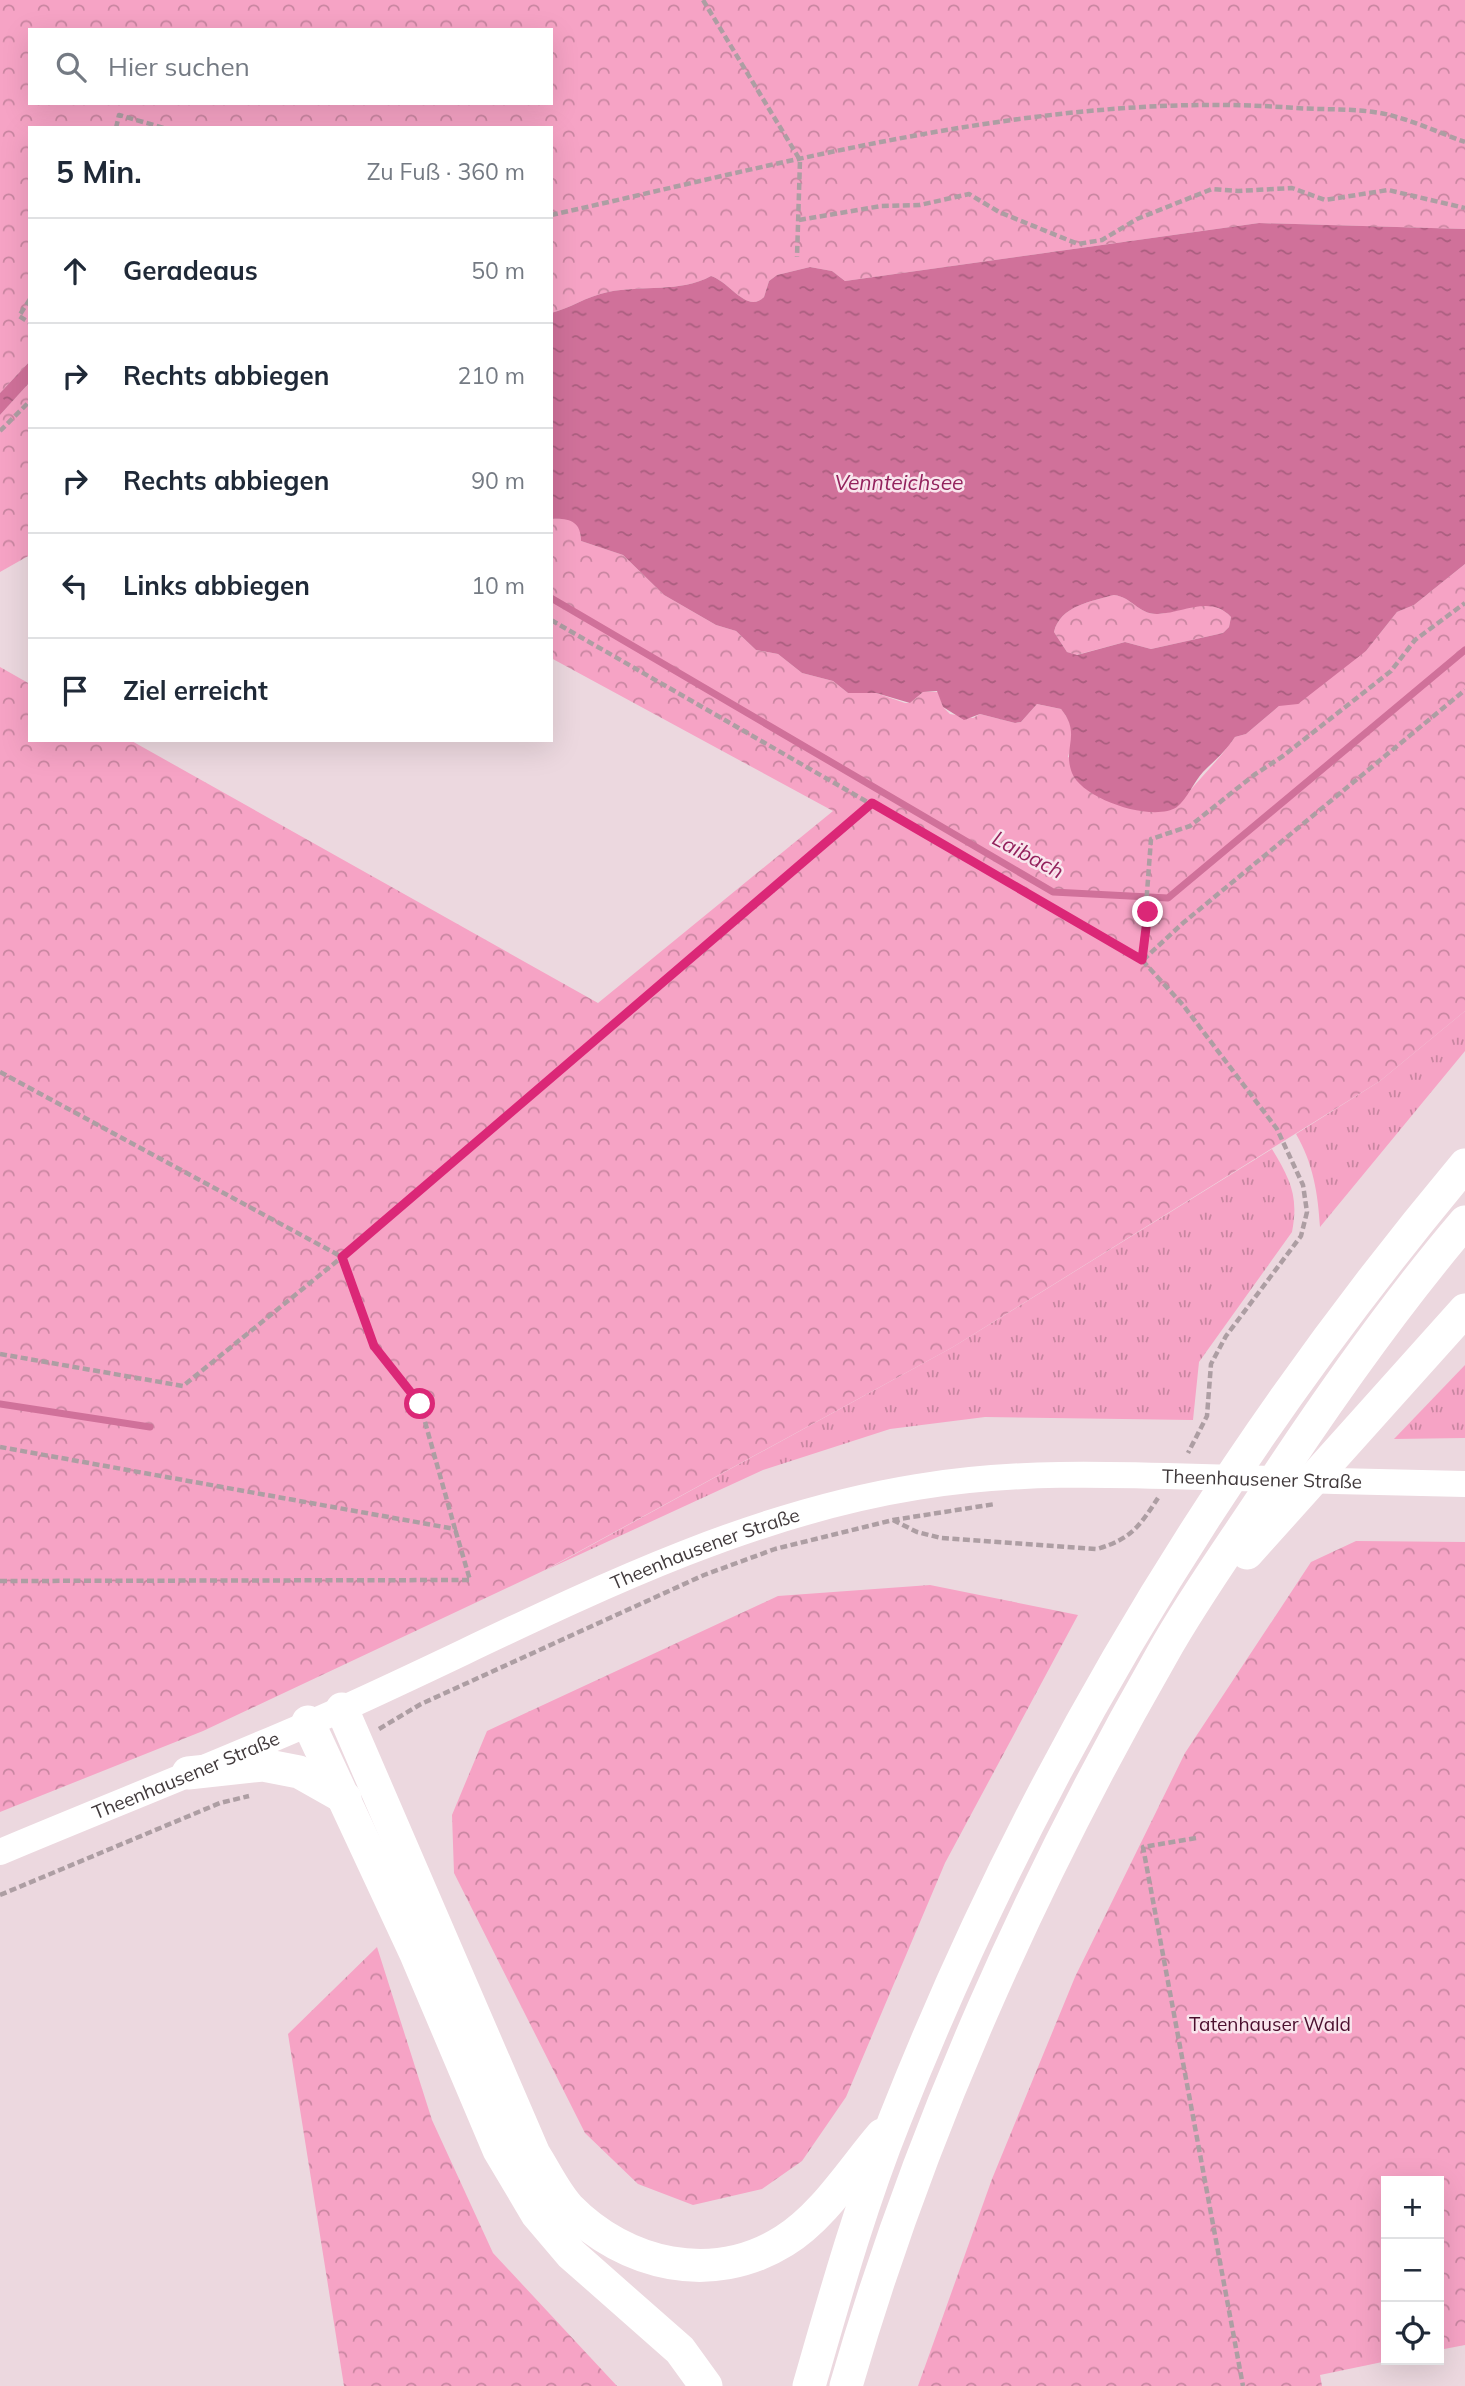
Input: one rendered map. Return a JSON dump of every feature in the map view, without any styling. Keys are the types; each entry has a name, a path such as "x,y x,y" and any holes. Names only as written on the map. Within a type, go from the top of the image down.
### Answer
{"highway":[{"path":"809,2386 846,2257 894,2120 976,1929 1047,1782 1151,1598 1275,1411 1395,1249 1465,1165"},
{"path":"846,2386 898,2222 963,2058 1045,1878 1164,1650 1325,1402 1465,1222"},
{"path":"1164,1650 1260,1538 1465,1310"},
{"path":"342,1709 393,1833 534,2154 567,2206 601,2237 632,2254 666,2263 702,2266 744,2260 784,2241 816,2214 894,2120"},
{"path":"308,1722 345,1798 499,2150 537,2214 571,2254 680,2350 706,2386"},
{"path":"188,1773 263,1765 299,1772 345,1798"}],"main road":[{"name":"Theenhausener Straße","path":"0,1852 342,1709 650,1567 767,1523 835,1503 915,1487 997,1476 1111,1474 1465,1484"}],"path":[{"path":"703,0 800,160 797,257"},
{"path":"553,215 800,160 995,122 1226,103 1388,115 1465,142"},
{"path":"116,126 119,114 158,126"},
{"path":"799,220 881,206 920,205 969,194 999,212 1078,244 1102,240 1137,219 1212,189 1238,191 1292,188 1325,200 1388,190 1465,208"},
{"path":"28,302 19,316 28,322"},
{"path":"0,431 28,403"},
{"path":"1142,960 1148,912 1151,839 1191,826 1391,671 1415,640 1465,603"},
{"path":"553,621 1142,960 1183,1005 1277,1129 1303,1185 1307,1212 1301,1236 1226,1336 1211,1364 1207,1416 1197,1440 1183,1461"},
{"path":"1142,960 1465,690"},
{"path":"0,1353 183,1386 342,1257 872,803"},
{"path":"0,1072 342,1257 374,1346 420,1404 470,1580 0,1581"},
{"path":"0,1447 455,1529"},
{"path":"893,1520 917,1532 942,1538 1097,1549 1118,1543 1135,1531 1162,1492"},
{"path":"357,1740 421,1704 704,1576 775,1549 893,1520 1008,1502"},
{"path":"0,1895 220,1803 256,1794"},
{"path":"1196,1838 1143,1847 1243,2386"}],"green space":[{"path":"0,0 1465,0 1465,229 1259,223 845,281 832,271 810,267 777,275 769,281 764,297 751,302 711,276 687,285 608,292 553,312 553,126 28,126 28,363 0,393"},
{"path":"28,384 28,556 0,572 0,415"},
{"path":"566,518 573,522 578,526 581,541 623,555 664,595 716,625 736,631 756,650 778,654 802,673 833,681 848,693 876,693 910,703 923,692 938,692 943,707 950,714 973,718 980,714 1015,723 1021,722 1037,704 1061,709 1072,732 1068,757 1177,807 1235,737 1246,734 1279,706 1366,651 1397,612 1414,605 1465,564 1465,1011 1380,1081 953,1347 545,1570 203,1731 0,1812 0,667 28,683 28,742 134,742 598,1003 833,811 553,659 553,519"},
{"path":"1114,595 1151,614 1196,606 1214,607 1231,617 1229,627 1223,633 1151,649 1125,642 1076,655 1067,652 1054,632 1057,623 1078,606"},
{"path":"1465,1011 1465,1051 1320,1227 1314,1179 1296,1134 1380,1081"},
{"path":"1272,1149 1291,1188 1294,1208 1292,1232 1199,1362 1193,1420 985,1417 890,1429 763,1470 546,1570 953,1347"},
{"path":"1465,1365 1465,1438 1394,1439"},
{"name":"Tatenhauser Wald","path":"1356,1541 1465,1542 1465,2345 1444,2349 1444,2176 1381,2176 1381,2362 1320,2375 1322,2386 918,2386 992,2179 1075,1977 1185,1753 1311,1562"},
{"path":"930,1585 1078,1615 945,1863 846,2097 802,2161 762,2189 693,2205 638,2184 585,2133 454,1873 452,1815 487,1731 778,1596"},
{"path":"377,1947 432,2120 493,2253 617,2386 344,2386 288,2034"}],"water":[{"name":"Vennteichsee","path":"1259,223 1465,229 1465,564 1414,605 1397,612 1366,651 1298,704 1279,706 1246,734 1235,737 1203,772 1184,800 1177,807 1166,811 1152,812 1119,806 1089,792 1078,783 1070,764 1070,726 1061,709 1037,704 1021,722 1015,723 980,714 964,720 943,707 937,691 923,692 910,703 876,693 848,693 833,681 802,673 778,654 756,650 736,631 716,625 664,595 623,555 581,541 579,529 573,522 553,519 553,312 608,292 687,285 711,276 745,299 758,301 764,297 769,281 777,275 810,267 832,271 845,281","holes":["1114,595 1151,614 1214,607 1231,617 1229,627 1223,633 1151,649 1125,642 1077,655 1067,652 1054,632 1063,616 1087,602"]},
{"path":"28,363 28,384 0,415 0,393"}],"waterway":[{"name":"Laibach","path":"553,599 1053,892 1168,898 1465,650"},
{"path":"0,1404 150,1427"}],"route":[{"path":"420,1404 374,1346 342,1257 872,803 1142,960 1148,912"}]}
